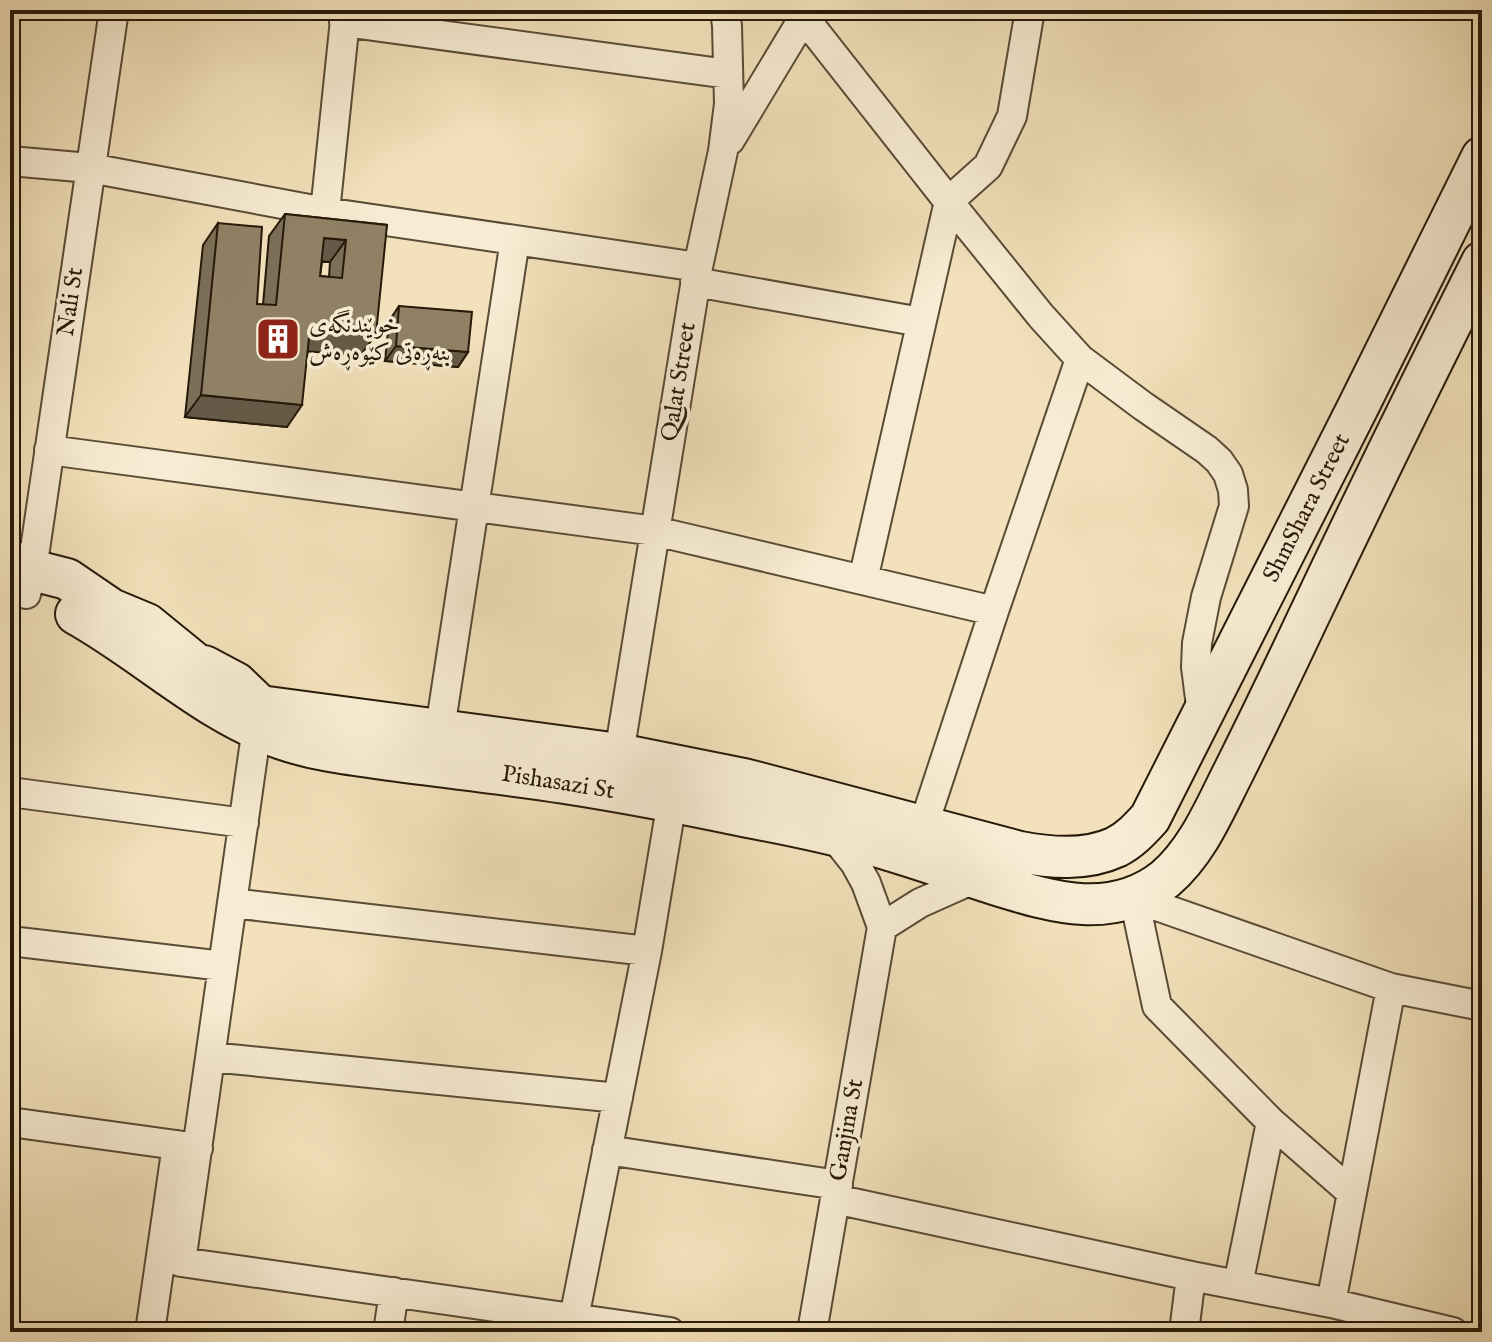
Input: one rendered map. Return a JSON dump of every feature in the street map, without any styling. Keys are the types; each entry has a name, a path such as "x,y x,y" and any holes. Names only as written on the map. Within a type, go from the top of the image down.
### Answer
{"main road":[{"name":"ShmShara Street","path":"1115,847 1134,835 1150,818 1482,157"},
{"name":"ShmShara Street","path":"1134,898 1169,875 1184,860 1208,822 1482,262"},
{"name":"Pishasazi St","path":"20,579 67,579 111,609 147,624 201,668 204,666 236,683 259,717 301,745 330,752 539,779 672,801 832,834 1034,895 1070,902 1114,904 1134,898"},
{"name":"Pishasazi St","path":"259,717 440,729 619,754 744,779 1044,856 1092,854 1115,847"},
{"path":"1115,847 1134,898"}],"street":[{"name":"Nali St","path":"20,579 49,450 114,10"},
{"name":"Qalat Street","path":"619,754 696,274 723,151 729,104 725,10"},
{"path":"863,580 949,201 988,166 1012,116 1030,10"},
{"path":"723,151 803,12 949,201 1041,316 1080,359 1219,461 1228,474 1234,506 1206,597 1197,643 1196,667 1202,714"},
{"path":"325,212 345,16 728,74"},
{"path":"10,161 90,168 325,212 515,240 696,274 921,322"},
{"path":"440,729 515,240"},
{"path":"923,827 1080,359"},
{"path":"49,450 655,531 994,611"},
{"path":"150,1332 188,1146 211,1057 259,717"},
{"path":"10,792 244,823"},
{"path":"574,1318 647,951 672,801"},
{"name":"Ganjina St","path":"812,1332 882,927 866,883 832,834"},
{"path":"882,927 943,891 976,878"},
{"path":"1134,898 1391,988 1482,1006"},
{"path":"1134,898 1157,1006 1271,1122 1352,1193"},
{"path":"232,903 647,951"},
{"path":"10,941 223,966"},
{"path":"1331,1303 1391,988"},
{"path":"211,1057 618,1098"},
{"path":"10,1122 188,1146"},
{"path":"1238,1285 1271,1122"},
{"path":"188,1146 181,1262 670,1332"},
{"path":"607,1150 836,1192 1191,1276 1331,1303 1453,1332"},
{"path":"1184,1332 1191,1276"},
{"path":"388,1332 394,1292"}],"building":[{"name":"خوێندنگەی بنەڕەتی کێوەڕەش","path":"285,214 387,225 376,334 310,328 302,405 201,395 218,223 262,227 257,304 276,305","holes":["324,238 346,240 342,278 320,276"]},
{"path":"399,306 472,312 468,352 396,346"}],"place":[{"name":"خوێندنگەی بنەڕەتی کێوەڕەش","path":"278,339"}]}
